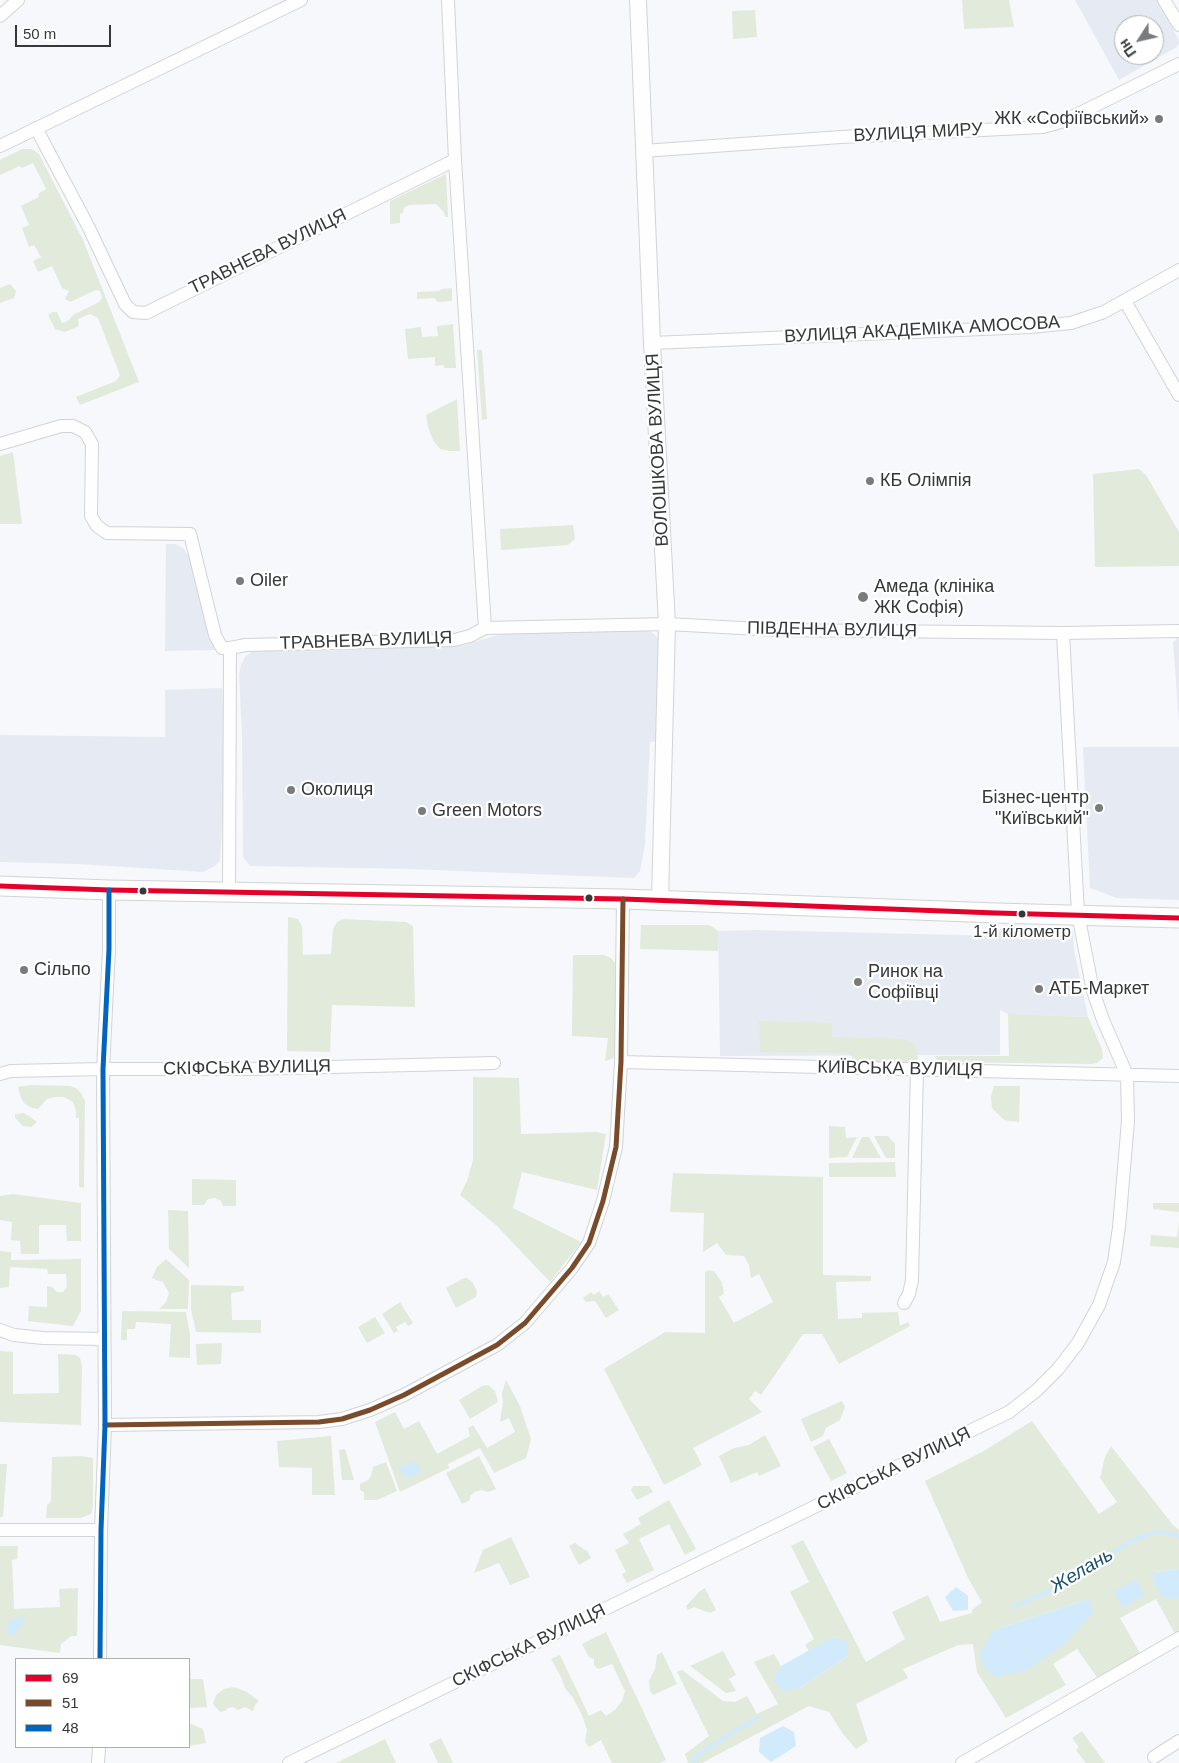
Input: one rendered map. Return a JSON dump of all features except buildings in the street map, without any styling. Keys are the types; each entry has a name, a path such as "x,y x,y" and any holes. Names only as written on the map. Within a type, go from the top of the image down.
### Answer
{"main road":[{"path":"0,886 110,890 660,900 1179,918"}],"street":[{"path":"0,16 18,0"},
{"path":"0,146 301,0"},
{"path":"448,0 455,160 485,628"},
{"name":"ВОЛОШКОВА ВУЛИЦЯ","path":"638,0 652,343 667,624 660,900"},
{"path":"1164,0 1179,25"},
{"name":"ВУЛИЦЯ МИРУ","path":"644,151 841,137 1044,127 1064,121 1179,64"},
{"name":"ТРАВНЕВА ВУЛИЦЯ","path":"36,128 88,226 125,304 133,312 146,313 455,160"},
{"name":"ВУЛИЦЯ АКАДЕМІКА АМОСОВА","path":"652,343 1030,327 1071,323 1104,312 1179,270"},
{"path":"1125,301 1179,394"},
{"path":"0,444 61,426 73,426 85,432 92,444 91,516 96,526 107,533 190,534 215,635 222,648 230,648 229,891"},
{"name":"ПІВДЕННА ВУЛИЦЯ","path":"485,628 667,624 778,630 1063,633 1179,631"},
{"name":"ТРАВНЕВА ВУЛИЦЯ","path":"230,648 246,645 454,640 470,636 485,628"},
{"name":"СКІФСЬКА ВУЛИЦЯ","path":"289,1763 1009,1412 1036,1392 1058,1369 1078,1343 1099,1306 1114,1262 1119,1227 1128,1121 1127,1075 1103,1020 1093,991 1078,914 1063,633"},
{"path":"100,1658 101,1530 105,1425 103,1069 110,890"},
{"path":"105,1425 319,1422 342,1419 370,1410 404,1395 497,1345 524,1323 572,1268 589,1243 603,1201 616,1147 621,1062 623,899"},
{"name":"КИЇВСЬКА ВУЛИЦЯ","path":"621,1062 1179,1076"},
{"name":"СКІФСЬКА ВУЛИЦЯ","path":"0,1074 10,1071 247,1069 494,1063"},
{"path":"904,1303 909,1294 912,1280 917,1070"},
{"path":"0,1330 14,1335 43,1338 104,1339"},
{"path":"0,1530 101,1530"},
{"path":"962,1763 1179,1638"},
{"path":"1154,1757 1179,1741"},
{"path":"98,1748 98,1763"}],"shaded area":[{"path":"962,0 1009,0 1014,27 964,29"},
{"path":"1075,0 1157,0 1179,40 1177,47 1164,54 1164,15 1114,15 1114,65 1145,65 1119,80"},
{"path":"755,10 757,37 733,39 732,11"},
{"path":"22,149 32,149 39,154 83,240 139,382 80,405 76,397 116,381 120,375 98,318 90,314 78,319 79,326 65,332 55,329 48,315 52,312 57,312 62,323 68,321 73,315 99,302 102,298 100,291 96,290 70,302 65,299 69,291 62,288 52,266 38,272 33,261 41,257 34,245 29,247 22,228 29,225 21,206 39,197 38,194 46,189 33,163 22,168 20,166 0,175 0,160"},
{"path":"446,174 448,217 445,217 444,212 436,204 409,205 400,214 400,223 390,224 390,201"},
{"path":"10,284 16,291 14,298 0,303 0,288"},
{"path":"452,288 452,301 438,302 434,298 417,299 417,292 439,291"},
{"path":"453,324 456,368 444,368 444,365 435,366 435,357 408,359 405,329 421,327 422,337 438,336 437,326"},
{"path":"477,350 482,350 487,419 482,420"},
{"path":"457,399 460,451 440,449 433,440 426,415"},
{"path":"13,452 22,524 0,524 0,456"},
{"path":"1139,469 1146,475 1179,532 1179,566 1095,567 1093,474"},
{"path":"573,525 575,539 568,545 501,550 500,529"},
{"path":"166,544 176,544 184,549 192,561 215,650 165,651"},
{"path":"513,630 649,631 658,638 660,646 659,741 650,742 645,845 640,871 634,878 408,869 250,866 243,857 242,734 239,675 245,657 253,651 262,649 465,645"},
{"path":"1179,637 1179,723 1173,642"},
{"path":"222,688 226,762 220,861 215,866 203,872 78,864 0,862 0,735 165,737 165,690"},
{"path":"1083,747 1179,747 1179,900 1117,898 1090,888"},
{"path":"288,917 298,919 302,926 303,955 331,954 333,929 337,922 343,919 406,922 413,926 415,1007 332,1005 330,1052 287,1051"},
{"path":"641,925 708,925 718,931 718,951 640,949"},
{"name":"Ринок на Софіївці","path":"1004,925 1071,927 1088,1017 1008,1014 1000,1010 1000,1055 720,1056 718,931 756,930 997,936"},
{"path":"573,955 604,955 611,958 615,963 618,972 616,1054 612,1059 605,1061 608,1038 572,1036"},
{"path":"1008,1014 1088,1017 1102,1049 1103,1058 1097,1063 1091,1064 941,1062 936,1059 935,1056 1009,1056"},
{"path":"759,1021 832,1023 832,1037 905,1039 914,1044 918,1059 915,1062 854,1062 850,1053 760,1052"},
{"path":"473,1077 519,1078 521,1134 597,1132 606,1134 597,1190 522,1172 513,1208 581,1242 550,1282 497,1226 460,1195 467,1181 473,1160"},
{"path":"30,1085 70,1086 76,1088 81,1093 85,1101 84,1188 79,1187 79,1118 76,1118 73,1102 64,1097 55,1097 47,1099 38,1109 32,1108 25,1104 21,1098 18,1087"},
{"path":"994,1086 1020,1086 1019,1122 1004,1120 992,1108 991,1097"},
{"path":"24,1113 37,1122 31,1127 23,1126 15,1118 15,1114"},
{"path":"829,1126 845,1127 846,1138 857,1137 847,1157 829,1158"},
{"path":"874,1136 888,1136 895,1144 895,1158 886,1158"},
{"path":"862,1137 869,1137 881,1158 852,1158"},
{"path":"895,1162 896,1177 829,1177 829,1163"},
{"path":"673,1173 823,1177 823,1275 871,1276 871,1281 836,1282 838,1319 862,1318 862,1313 898,1312 900,1326 908,1322 910,1326 839,1364 822,1334 803,1334 761,1395 755,1391 749,1399 762,1412 693,1448 702,1465 664,1485 604,1369 665,1332 705,1333 705,1272 709,1270 715,1272 722,1283 724,1294 719,1297 734,1323 773,1302 759,1274 751,1278 749,1265 744,1256 726,1255 717,1243 703,1252 704,1213 670,1212"},
{"path":"192,1179 236,1180 236,1206 223,1206 221,1201 215,1198 208,1199 204,1205 192,1205"},
{"path":"13,1194 81,1203 81,1241 67,1241 66,1225 39,1225 39,1254 21,1254 20,1241 11,1240 12,1222 0,1220 0,1196"},
{"path":"1153,1203 1179,1203 1179,1212 1153,1209"},
{"path":"168,1210 188,1211 189,1268 169,1249"},
{"path":"1179,1223 1179,1248 1150,1246 1151,1235 1177,1237"},
{"path":"0,1251 11,1252 11,1260 81,1259 81,1311 73,1326 28,1321 29,1306 47,1307 47,1286 52,1287 57,1292 63,1292 67,1287 66,1274 48,1274 47,1269 10,1267 9,1287 0,1288"},
{"path":"166,1259 189,1280 188,1309 159,1309 166,1302 169,1293 163,1282 152,1278 157,1267"},
{"path":"464,1278 473,1283 477,1291 476,1297 456,1308 446,1288"},
{"path":"191,1285 244,1286 244,1291 231,1293 232,1320 261,1320 261,1333 196,1332 191,1309"},
{"path":"599,1291 603,1297 608,1294 619,1310 606,1318 595,1301 586,1302 583,1298 591,1292 594,1295"},
{"path":"400,1302 413,1323 408,1326 405,1322 396,1327 398,1331 394,1333 382,1314"},
{"path":"122,1311 186,1312 190,1335 190,1358 169,1357 171,1324 136,1322 135,1329 127,1329 127,1340 121,1340"},
{"path":"375,1317 385,1333 367,1343 358,1327"},
{"path":"222,1343 221,1364 197,1365 196,1344"},
{"path":"0,1351 13,1352 13,1394 59,1393 58,1354 76,1355 80,1358 82,1366 81,1425 0,1422"},
{"path":"506,1380 520,1406 531,1439 526,1458 494,1473 480,1448 448,1464 449,1468 400,1492 375,1422 395,1412 404,1429 419,1421 437,1454 470,1436 468,1428 473,1425 487,1448 515,1432 509,1418 500,1422 503,1402 502,1393"},
{"path":"488,1385 495,1391 498,1402 470,1419 459,1400 482,1386"},
{"path":"842,1401 845,1407 840,1420 826,1428 823,1436 811,1442 801,1419"},
{"path":"1032,1421 1099,1514 1117,1502 1100,1478 1105,1457 1111,1446 1173,1525 1179,1530 1179,1569 1154,1572 1179,1599 1179,1631 1175,1634 1156,1599 1120,1618 1141,1655 1099,1680 1077,1649 1053,1664 1066,1685 1006,1718 977,1672 973,1644 958,1645 903,1669 908,1678 856,1704 868,1741 856,1749 843,1734 829,1712 809,1706 702,1763 688,1763 685,1754 709,1736 677,1672 682,1670 723,1701 735,1702 747,1696 757,1714 778,1704 754,1662 774,1654 781,1666 773,1679 798,1689 848,1656 834,1637 809,1651 805,1645 814,1639 790,1592 809,1582 791,1546 803,1540 866,1662 905,1639 892,1612 928,1595 940,1622 972,1613 972,1610 982,1602 969,1580 925,1481 982,1452","holes":["1090,1599 984,1668 1003,1627"]},
{"path":"765,1435 781,1466 759,1476 757,1472 731,1483 719,1456 734,1448 749,1445"},
{"path":"331,1436 335,1495 312,1495 312,1468 279,1467 277,1441"},
{"path":"829,1439 847,1473 831,1481 813,1447"},
{"path":"345,1449 354,1480 342,1480 339,1450"},
{"path":"81,1456 93,1458 93,1506 91,1514 80,1518 46,1518 47,1505 51,1501 52,1457"},
{"path":"479,1456 496,1489 488,1492 481,1490 475,1492 470,1496 470,1500 462,1504 446,1473"},
{"path":"386,1462 397,1491 377,1500 364,1500 364,1492 360,1490 360,1484 368,1480 373,1467"},
{"path":"0,1464 7,1464 3,1517 0,1517"},
{"path":"633,1486 649,1486 653,1492 637,1500 631,1490"},
{"path":"669,1500 696,1549 685,1555 669,1524 639,1539 654,1570 627,1583 622,1574 626,1572 615,1550 629,1543 623,1534 641,1524 638,1518"},
{"path":"511,1537 530,1577 510,1585 499,1563 474,1573 483,1550"},
{"path":"575,1543 588,1552 591,1558 579,1565 569,1546"},
{"path":"0,1546 18,1546 17,1559 12,1560 14,1609 60,1607 59,1589 78,1588 77,1636 71,1636 61,1644 60,1653 0,1645"},
{"path":"705,1588 716,1610 710,1613 694,1607 688,1610 686,1606"},
{"path":"606,1632 666,1760 660,1763 612,1763 601,1740 589,1747 585,1742 587,1730 582,1715 565,1688 551,1659 560,1655 589,1716 601,1710 606,1716 616,1709 622,1701 625,1691 612,1664 598,1669 594,1665 594,1659 589,1657 582,1644"},
{"path":"723,1651 736,1675 729,1679 736,1691 726,1693 690,1666"},
{"path":"662,1652 677,1684 653,1695 650,1691 649,1681 655,1669 657,1655"},
{"path":"190,1665 191,1679 203,1679 207,1707 190,1708"},
{"path":"234,1687 247,1692 259,1701 253,1711 245,1707 238,1710 233,1707 220,1712 213,1704 216,1695 224,1689"},
{"path":"190,1723 203,1729 206,1743 190,1746"},
{"path":"1082,1731 1105,1763 1086,1763 1076,1750 1079,1747 1072,1738"},
{"path":"441,1738 453,1763 438,1763 429,1744"},
{"path":"385,1739 396,1763 336,1763"}],"water":[{"path":"415,1461 422,1472 410,1478 403,1475 399,1468"},
{"path":"1179,1569 1179,1599 1162,1598 1154,1582 1154,1572"},
{"path":"1136,1580 1145,1595 1123,1608 1113,1591"},
{"path":"956,1587 968,1596 968,1610 953,1611 945,1597"},
{"path":"1090,1599 1093,1613 1062,1646 1027,1670 997,1677 984,1668 980,1655 990,1634 1003,1627"},
{"path":"17,1617 22,1617 24,1623 16,1634 10,1635 6,1629 10,1622"},
{"path":"833,1637 848,1642 848,1656 798,1689 783,1691 773,1679 781,1666"},
{"path":"783,1726 794,1732 796,1746 771,1762 759,1752 760,1738"}],"waterway":[{"name":"Желань","path":"1014,1607 1075,1579 1082,1566 1097,1563 1131,1541 1159,1531 1179,1536"},
{"name":"Желань","path":"694,1763 697,1755 758,1717"}],"transit line":[{"name":"69","path":"0,886 109,890 623,899 1179,918"},
{"name":"48","path":"100,1658 101,1530 105,1425 103,1069 109,949 109,890"},
{"name":"51","path":"105,1425 319,1422 342,1419 370,1410 404,1395 497,1345 525,1323 572,1268 589,1243 603,1201 616,1147 621,1062 623,899"}],"place":[{"name":"ЖК «Софіївський»","path":"1159,119"},
{"name":"КБ Олімпія","path":"870,481"},
{"name":"Oiler","path":"240,581"},
{"name":"Амеда (клініка ЖК Софія)","path":"863,597"},
{"name":"Околиця","path":"291,790"},
{"name":"Бізнес-центр \"Київський\"","path":"1099,808"},
{"name":"Green Motors","path":"422,811"},
{"name":"1-й кілометр","path":"1022,914"},
{"name":"Сільпо","path":"24,970"},
{"name":"Ринок на Софіївці","path":"858,982"},
{"name":"АТБ-Маркет","path":"1039,989"}]}
